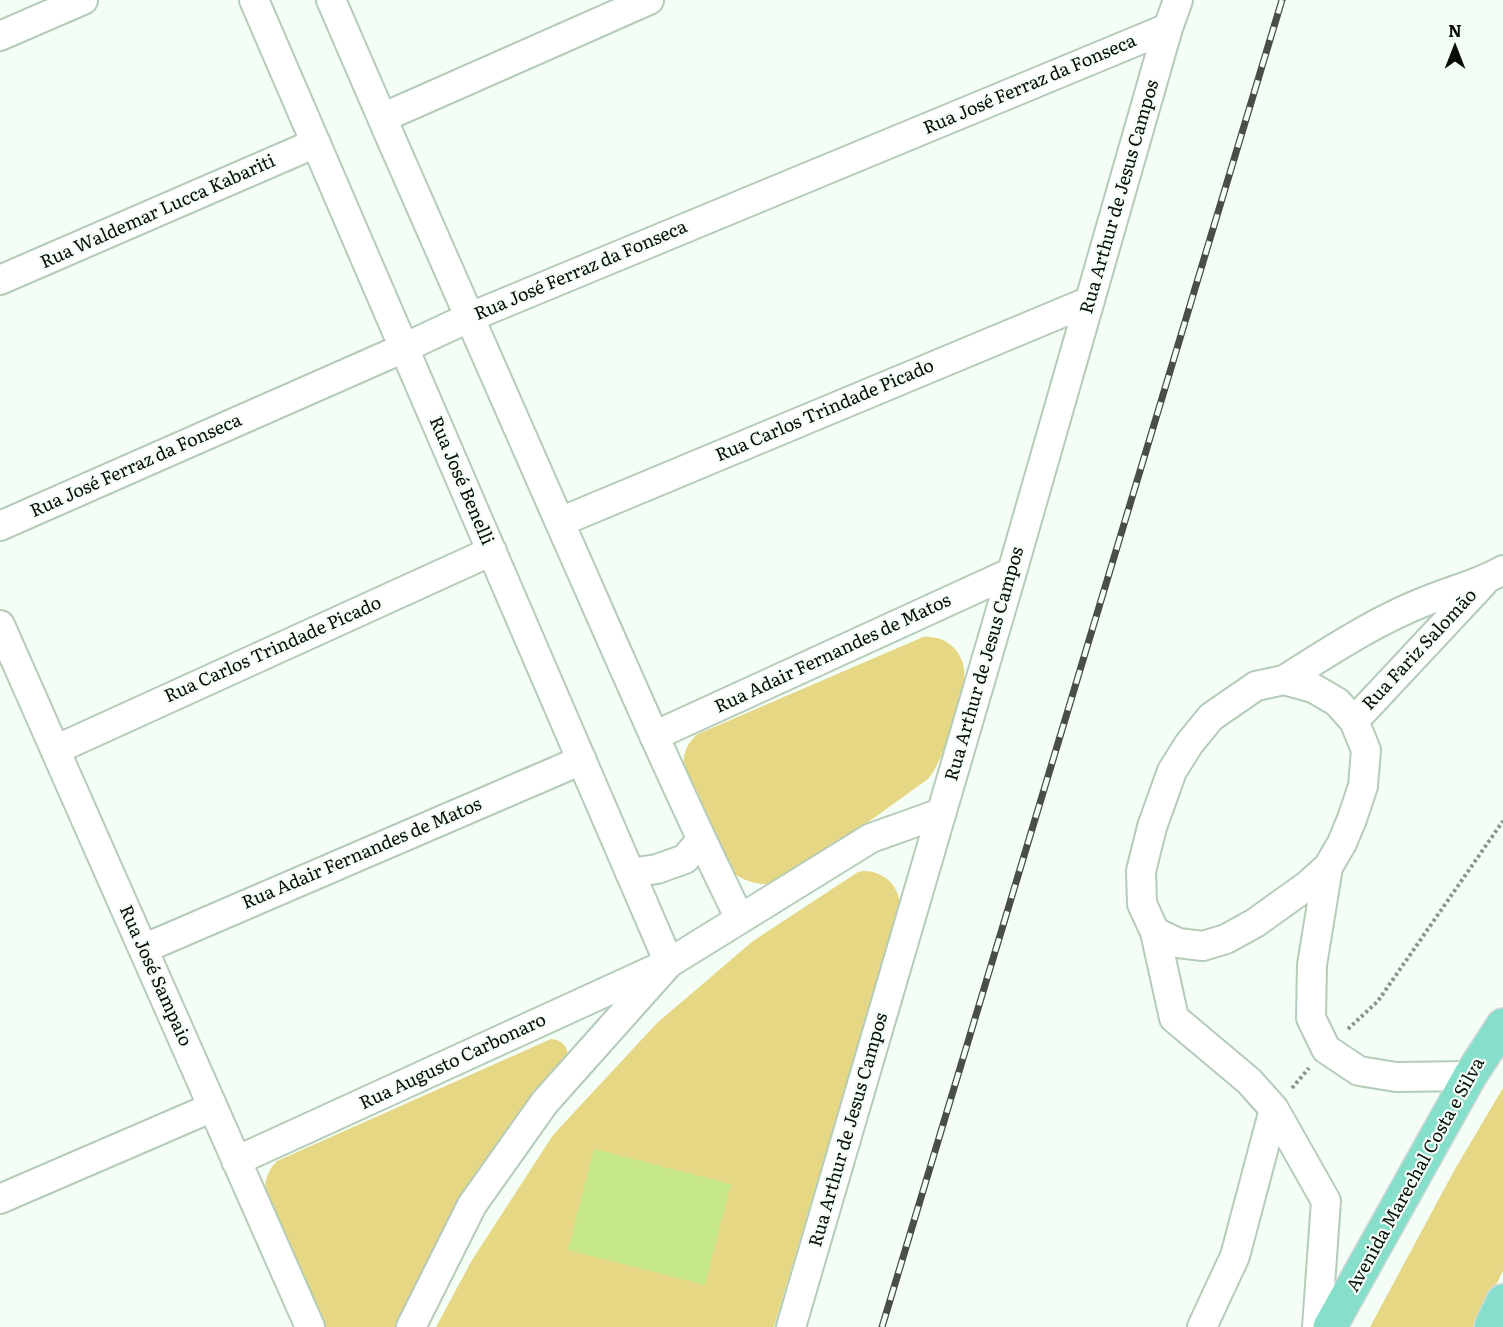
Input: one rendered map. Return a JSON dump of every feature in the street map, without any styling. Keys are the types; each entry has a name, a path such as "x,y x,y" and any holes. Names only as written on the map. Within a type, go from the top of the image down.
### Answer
{"main road":[{"name":"Avenida Marechal Costa e Silva","path":"1330,1327 1470,1076 1503,1025"},
{"path":"1491,1327 1503,1301"}],"street":[{"path":"0,36 82,0"},
{"name":"Rua José Benelli","path":"254,0 669,963"},
{"path":"331,0 468,318 654,736 740,919"},
{"path":"382,118 649,0"},
{"name":"Rua Arthur de Jesus Campos","path":"791,1327 1178,0"},
{"name":"Rua José Ferraz da Fonseca","path":"0,526 468,318 1168,28"},
{"name":"Rua Waldemar Lucca Kabariti","path":"0,280 316,143"},
{"name":"Rua Carlos Trindade Picado","path":"560,522 1090,301"},
{"name":"Rua Carlos Trindade Picado","path":"55,750 492,551"},
{"name":"Rua Adair Fernandes de Matos","path":"654,736 1012,572"},
{"name":"Rua Fariz Salomão","path":"1284,680 1360,632 1425,601 1495,575"},
{"name":"Rua Fariz Salomão","path":"1354,721 1495,575"},
{"name":"Rua José Sampaio","path":"0,626 310,1327"},
{"path":"1155,932 1178,943 1203,946 1226,939 1308,885 1328,867 1342,843 1363,786 1366,750 1354,721 1337,702 1313,688 1284,680 1256,686 1211,717 1189,744 1172,771 1152,827 1141,871 1142,904 1155,932 1174,1018 1249,1082 1274,1109 1326,1201 1317,1327"},
{"name":"Rua Adair Fernandes de Matos","path":"143,948 582,760"},
{"path":"411,1327 472,1205 539,1111 669,963 871,838 941,813"},
{"path":"630,873 657,869 685,859 701,840"},
{"path":"1328,867 1312,965 1311,1018 1326,1049 1359,1071 1396,1077 1470,1076"},
{"name":"Rua Augusto Carbonaro","path":"236,1161 669,963"},
{"path":"0,1199 213,1107"},
{"path":"1202,1327 1235,1256 1274,1109"}],"path":[{"path":"1274,1109 1326,1049 1378,1001 1503,821"}],"shaded area":[{"path":"923,637 941,640 955,649 963,664 964,673 964,683 945,747 928,779 785,882 757,883 732,872 683,771 684,755 690,742 698,734"},
{"path":"858,872 877,873 888,880 896,890 900,904 774,1327 436,1327 472,1260 553,1135 657,1023 753,941"},
{"path":"551,1039 564,1044 568,1057 464,1198 395,1327 321,1327 265,1192 268,1175 274,1164"},
{"path":"1503,1088 1503,1271 1474,1327 1370,1327 1455,1169"}],"building":[{"path":"594,1149 731,1184 705,1285 568,1250"}],"railway":[{"path":"882,1327 1282,0"}]}
